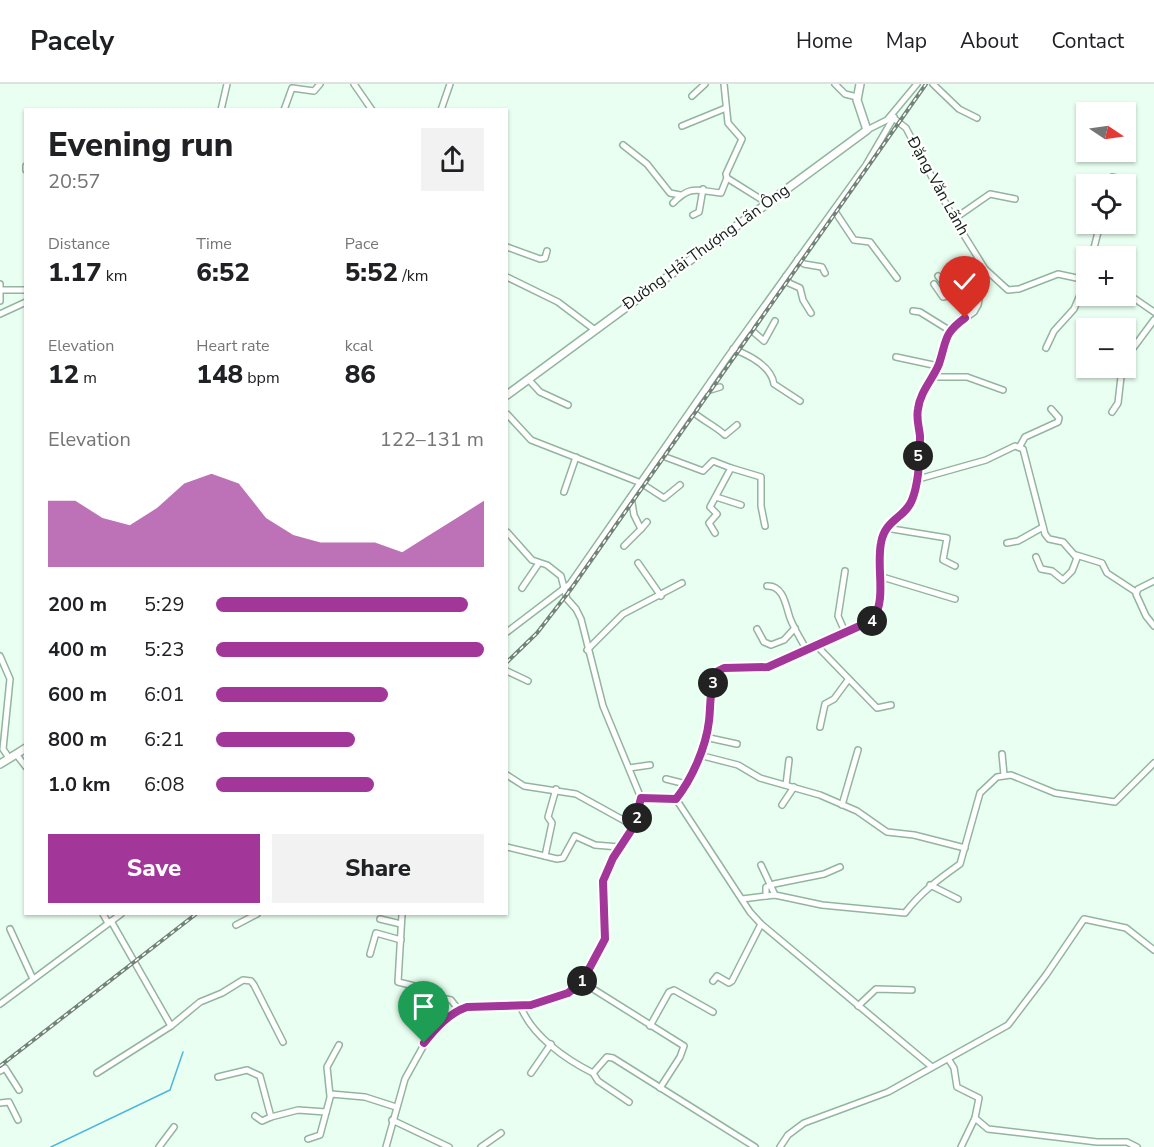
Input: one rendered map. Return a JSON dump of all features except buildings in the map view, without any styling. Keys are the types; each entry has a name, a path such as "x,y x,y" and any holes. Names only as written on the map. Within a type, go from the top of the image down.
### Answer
{"street":[{"path":"221,108 227,84"},
{"path":"285,108 292,88 314,92 320,84"},
{"path":"354,84 371,108"},
{"path":"442,108 450,84"},
{"path":"692,96 705,84"},
{"path":"673,203 685,191 704,189 721,193 728,178 726,169 740,149 742,139 728,123 724,84"},
{"path":"834,84 845,94 856,97"},
{"path":"860,84 856,97 867,130 892,117"},
{"path":"508,631 570,584 733,349 878,147 892,117 917,84"},
{"path":"933,84 959,109 977,118"},
{"path":"682,126 726,108"},
{"name":"Đặng Văn Lãnh","path":"892,117 906,128 954,219 985,269 1008,290 1019,289 1058,274 1076,278"},
{"name":"Đường Hải Thượng Lãn Ông","path":"508,395 867,130"},
{"path":"623,145 647,164 670,193 680,195"},
{"path":"728,178 767,203"},
{"path":"693,215 699,212 704,189"},
{"path":"954,219 990,194 1015,199"},
{"path":"834,210 854,240 870,242 897,278"},
{"path":"508,247 540,259 545,258 547,251"},
{"path":"798,259 804,264 822,267 825,273"},
{"path":"676,799 686,784 705,737 712,686 718,671 724,668 768,667 815,644 868,624 876,615 880,603 881,542 886,528 908,508 913,499 920,439 918,406 938,366 948,330 974,312 984,286 985,269"},
{"path":"786,276 789,283 800,288 803,300 811,313"},
{"path":"938,276 951,296"},
{"path":"508,277 558,302 595,330"},
{"path":"934,285 944,297 957,297 973,286 984,286"},
{"path":"0,301 1,287 24,290"},
{"path":"1136,300 1154,312"},
{"path":"0,314 24,304"},
{"path":"1046,348 1054,331 1076,304"},
{"path":"913,311 920,312 948,330"},
{"path":"1136,344 1154,320"},
{"path":"749,328 764,341 776,321"},
{"path":"733,349 757,361 772,376 774,384 800,401"},
{"path":"896,357 938,366"},
{"path":"932,377 967,377 1003,390"},
{"path":"1112,412 1118,403 1121,378"},
{"path":"529,380 540,392 568,405"},
{"path":"705,392 720,387"},
{"path":"1020,446 1025,437 1058,422 1059,418 1051,408"},
{"path":"692,411 708,424 716,426 724,435 737,425"},
{"path":"508,415 529,439 641,483 664,498 680,485"},
{"path":"915,480 986,460 1015,446 1020,446"},
{"path":"1020,446 1023,448 1043,527 1049,539 1063,542 1076,555 1102,563 1107,573 1136,592 1146,616 1154,626"},
{"path":"660,455 703,471 713,461 761,477 761,506 765,526"},
{"path":"564,492 576,458"},
{"path":"715,533 709,523 717,514 710,507 731,468"},
{"path":"631,497 634,515 641,529"},
{"path":"716,497 741,505"},
{"path":"624,546 647,522"},
{"path":"1007,543 1018,541 1043,527"},
{"path":"886,528 946,538 943,560 955,566"},
{"path":"389,1146 392,1120 405,1079 424,1043 441,1023 459,1010 531,1005 568,993 582,982 603,947 603,881 619,848 634,826 641,798 603,706 579,615 567,599 561,576 555,570 530,557 508,533"},
{"path":"1036,557 1041,569 1052,571 1064,580 1074,568 1076,555"},
{"path":"522,588 539,563"},
{"path":"638,563 661,596"},
{"path":"844,571 838,616 845,632"},
{"path":"879,576 955,599"},
{"path":"1136,592 1154,581"},
{"path":"587,650 623,615 682,583"},
{"path":"767,586 776,588 788,603 789,616 806,649"},
{"path":"757,629 764,642 771,645 784,640 795,628"},
{"path":"815,644 878,709 891,705"},
{"path":"0,656 10,679 3,749 9,758"},
{"path":"508,671 528,681"},
{"path":"820,727 825,704 834,699 848,680"},
{"path":"705,737 737,744"},
{"path":"0,764 24,749"},
{"path":"842,805 854,754 858,750"},
{"path":"16,754 24,764"},
{"path":"1002,754 1004,776"},
{"path":"699,755 738,765 760,778 794,787 857,811 887,832 914,835 965,848"},
{"path":"786,785 789,760"},
{"path":"742,899 775,895 822,905 903,913 945,872 960,864 980,793 989,782 1004,776 1023,779 1055,793 1116,802 1154,763"},
{"path":"629,768 650,765"},
{"path":"508,777 524,786 556,789 576,794 634,826"},
{"path":"666,779 686,784"},
{"path":"782,804 794,787"},
{"path":"545,856 552,824 548,817 556,789"},
{"path":"641,798 676,799"},
{"path":"676,799 761,924 932,1067"},
{"path":"508,847 563,858 575,836 595,845 619,848"},
{"path":"761,865 775,895"},
{"path":"766,896 766,889 770,886 824,874 840,867"},
{"path":"930,885 958,898"},
{"path":"104,915 171,1026"},
{"path":"0,1004 120,915"},
{"path":"236,925 255,915"},
{"path":"402,915 398,982 423,988 432,996 451,1000 459,1010"},
{"path":"380,919 401,924"},
{"path":"780,1147 789,1135 804,1123 888,1092 1008,1025 1084,919 1126,928 1154,950"},
{"path":"713,981 717,976 729,983 732,981 761,924"},
{"path":"10,930 33,979"},
{"path":"370,954 376,933 401,940"},
{"path":"97,1073 171,1026 200,1002 247,980 254,985 283,1042"},
{"path":"582,982 684,1046 660,1088"},
{"path":"858,1006 876,989 912,990"},
{"path":"650,1026 669,992 674,990 713,1012"},
{"path":"520,1005 532,1028 566,1059 593,1073 598,1081 629,1102"},
{"path":"531,1073 550,1044"},
{"path":"308,1139 320,1135 330,1096 327,1067 339,1045"},
{"path":"593,1073 608,1056 755,1147"},
{"path":"949,1060 954,1068 957,1087 980,1100 975,1118 961,1147"},
{"path":"0,1071 5,1068 9,1070 19,1090"},
{"path":"218,1077 247,1070 256,1072 265,1089 271,1117"},
{"path":"330,1096 334,1094 365,1097 396,1107"},
{"path":"0,1103 9,1102 18,1120"},
{"path":"255,1116 262,1121 298,1110 326,1112"},
{"path":"975,1118 978,1123 994,1130 1097,1142 1122,1142 1137,1147"},
{"path":"392,1120 449,1147"},
{"path":"159,1147 174,1127"},
{"path":"481,1147 501,1133"}],"waterway":[{"path":"51,1147 170,1090 183,1052"}],"railway":[{"path":"508,661 537,633 571,589 926,84"},
{"path":"0,1066 195,915"}],"route":[{"path":"424,1043 441,1023 459,1010 467,1007 531,1005 568,993 582,982 603,947 605,939 602,895 603,881 608,869 634,826 641,798 676,799 686,784 705,737 712,686 718,671 724,668 768,667 873,620 880,603 879,560 883,534 893,519 908,508 914,495 920,439 917,413 919,401 938,366 948,330 965,318"}]}
